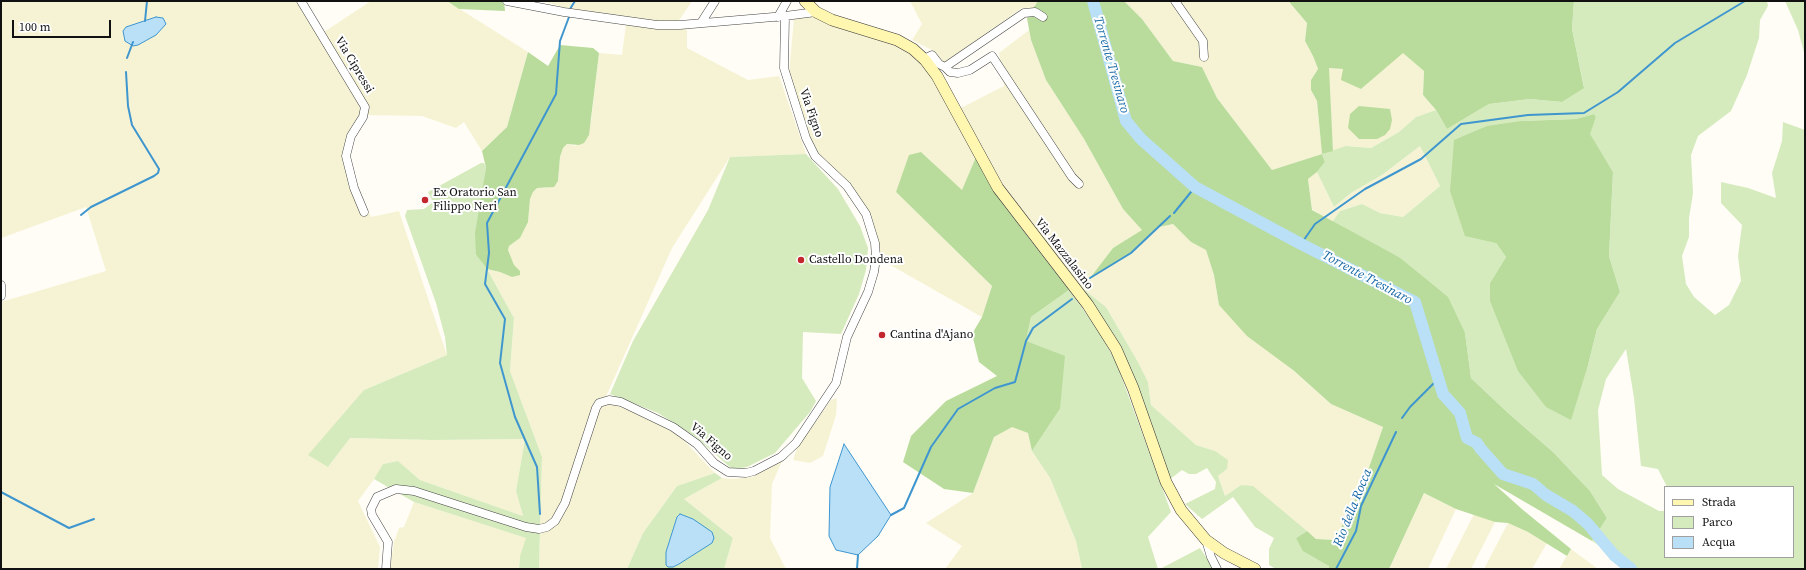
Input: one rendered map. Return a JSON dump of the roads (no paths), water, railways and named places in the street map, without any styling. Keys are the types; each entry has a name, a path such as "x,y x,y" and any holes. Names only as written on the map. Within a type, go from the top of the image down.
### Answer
{"main road":[{"name":"Via Mazzalasino","path":"805,1 816,12 832,20 897,40 913,49 924,59 937,76 998,188 1088,306 1113,343 1129,376 1166,482 1181,510 1206,540 1224,553 1255,569"}],"street":[{"name":"Via Cipressi","path":"301,1 365,108 363,117 351,136 346,156 354,188 364,212"},
{"path":"507,1 564,12 643,24 669,25 782,17 816,12"},
{"path":"701,23 715,1"},
{"path":"782,17 787,1"},
{"path":"1175,1 1203,40 1204,57"},
{"path":"945,67 1024,13 1035,12 1043,16"},
{"name":"Via Figno","path":"386,569 388,542 372,515 371,509 377,497 396,489 414,491 526,527 539,529 547,527 555,521 565,503 596,408 599,404 608,400 621,402 673,427 697,444 714,463 728,472 746,473 754,471 781,457 796,443 836,384 847,337 868,292 874,272 876,258 875,243 866,214 847,186 815,156 806,138 784,68 782,17"},
{"path":"924,59 932,55 939,64 950,72 958,73 970,70 992,56 1072,177 1079,184"},
{"path":"1,285 1,296"},
{"path":"1206,540 1210,557 1217,569"}],"water":[{"path":"156,17 163,18 166,24 156,35 138,45 133,46 125,41 123,31 126,27"},
{"path":"844,444 891,515 878,536 858,555 836,550 829,536 830,487"},
{"path":"680,514 693,519 712,532 714,538 712,543 679,564 673,567 668,567 666,565 666,552 677,517"}],"waterway":[{"path":"145,21 147,1"},
{"path":"570,9 575,1"},
{"name":"Torrente Tresinaro","path":"1093,1 1126,121 1141,139 1195,187 1301,244 1415,302 1443,394 1460,413 1467,438 1477,443 1503,474 1533,484 1546,495 1573,511 1588,524 1614,555 1631,569"},
{"path":"1301,244 1315,224 1365,189 1421,159 1461,124 1528,115 1584,113 1618,92 1675,43 1745,1"},
{"path":"540,514 537,467 515,417 500,363 505,319 485,284 489,253 487,223 556,94 560,41 569,17"},
{"path":"127,58 133,42"},
{"path":"81,215 91,207 158,173 159,169 132,125 128,106 126,72"},
{"path":"1174,213 1195,187"},
{"path":"1090,278 1131,253 1170,216"},
{"path":"891,515 904,508 931,447 958,409 995,388 1015,382 1026,341 1033,328 1072,299"},
{"name":"Rio della Rocca","path":"1402,418 1410,407 1438,379"},
{"name":"Rio della Rocca","path":"1336,569 1356,531 1361,506 1396,432"},
{"path":"1,492 69,528 94,519"},
{"path":"857,569 858,555"}],"place":[{"name":"Ex Oratorio San Filippo Neri","path":"425,200"},
{"name":"Castello Dondena","path":"801,260"},
{"name":"Cantina d'Ajano","path":"882,335"}]}
